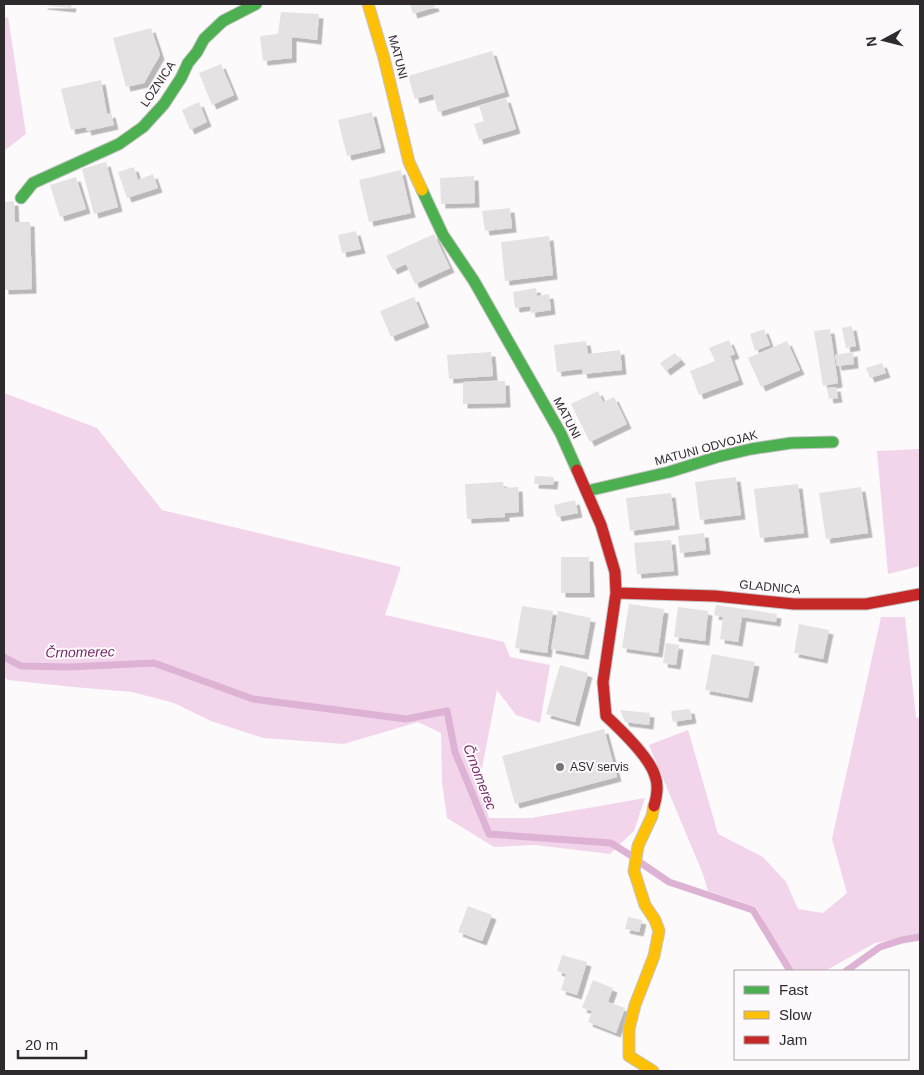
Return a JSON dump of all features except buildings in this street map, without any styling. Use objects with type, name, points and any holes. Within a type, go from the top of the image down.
[{"type":"street","name":"LOZNICA","points":[[21,198],[33,183],[119,144],[143,127],[164,104],[204,39],[223,21],[256,4]]},
{"type":"street","name":"MATUNI","points":[[368,4],[384,58],[409,162],[443,235],[474,281],[561,434],[601,526],[615,572],[616,593],[602,682],[606,716],[621,730],[649,763],[655,774],[657,793],[652,816],[637,851],[634,871],[645,905],[655,920],[659,931],[654,956],[629,1028],[628,1056],[635,1058],[643,1066],[653,1071]]},
{"type":"street","name":"MATUNI ODVOJAK","points":[[587,491],[672,471],[746,450],[800,442],[833,442]]},
{"type":"street","name":"GLADNICA","points":[[616,593],[715,596],[794,604],[866,604],[920,594]]},
{"type":"shaded area","points":[[8,17],[26,134],[4,151],[4,18]]},
{"type":"shaded area","points":[[4,393],[97,428],[162,510],[401,567],[385,615],[504,642],[510,657],[550,665],[540,723],[516,715],[497,690],[479,784],[489,818],[531,818],[645,798],[634,831],[610,854],[535,845],[494,847],[447,818],[442,782],[441,733],[418,722],[344,744],[263,738],[211,721],[174,703],[132,692],[8,680],[4,676]]},
{"type":"shaded area","points":[[920,449],[920,566],[888,574],[877,451]]},
{"type":"shaded area","points":[[881,617],[905,617],[916,718],[920,717],[920,936],[875,943],[827,970],[791,970],[756,907],[708,891],[703,874],[649,745],[688,730],[718,834],[763,857],[786,882],[798,909],[823,913],[847,893],[832,839]]},
{"type":"waterway","name":"Črnomerec","points":[[4,657],[21,666],[69,667],[154,663],[253,699],[406,719],[447,711],[455,752],[489,834],[611,843],[630,855]]},
{"type":"waterway","name":"Črnomerec","points":[[641,863],[669,882],[753,910],[789,970]]},
{"type":"waterway","name":"Črnomerec","points":[[847,970],[880,947],[920,937]]},
{"type":"traffic: fast","points":[[21,198],[33,183],[119,144],[143,127],[164,104],[204,39],[223,21],[256,4]]},
{"type":"traffic: fast","points":[[422,190],[443,235],[474,281],[561,434],[577,470]]},
{"type":"traffic: fast","points":[[587,491],[669,472],[751,449],[791,443],[833,442]]},
{"type":"traffic: slow","points":[[368,4],[384,58],[409,162],[422,190]]},
{"type":"traffic: slow","points":[[653,1071],[629,1056],[629,1029],[635,1005],[654,956],[659,931],[655,920],[645,905],[634,871],[638,846],[652,816],[654,806]]},
{"type":"traffic: jam","points":[[577,470],[601,525],[615,572],[616,593],[603,682],[606,716],[634,744],[652,769],[657,787],[654,806]]},
{"type":"traffic: jam","points":[[616,593],[715,596],[794,604],[866,604],[920,594]]},
{"type":"place","name":"ASV servis","points":[[560,767]]}]
